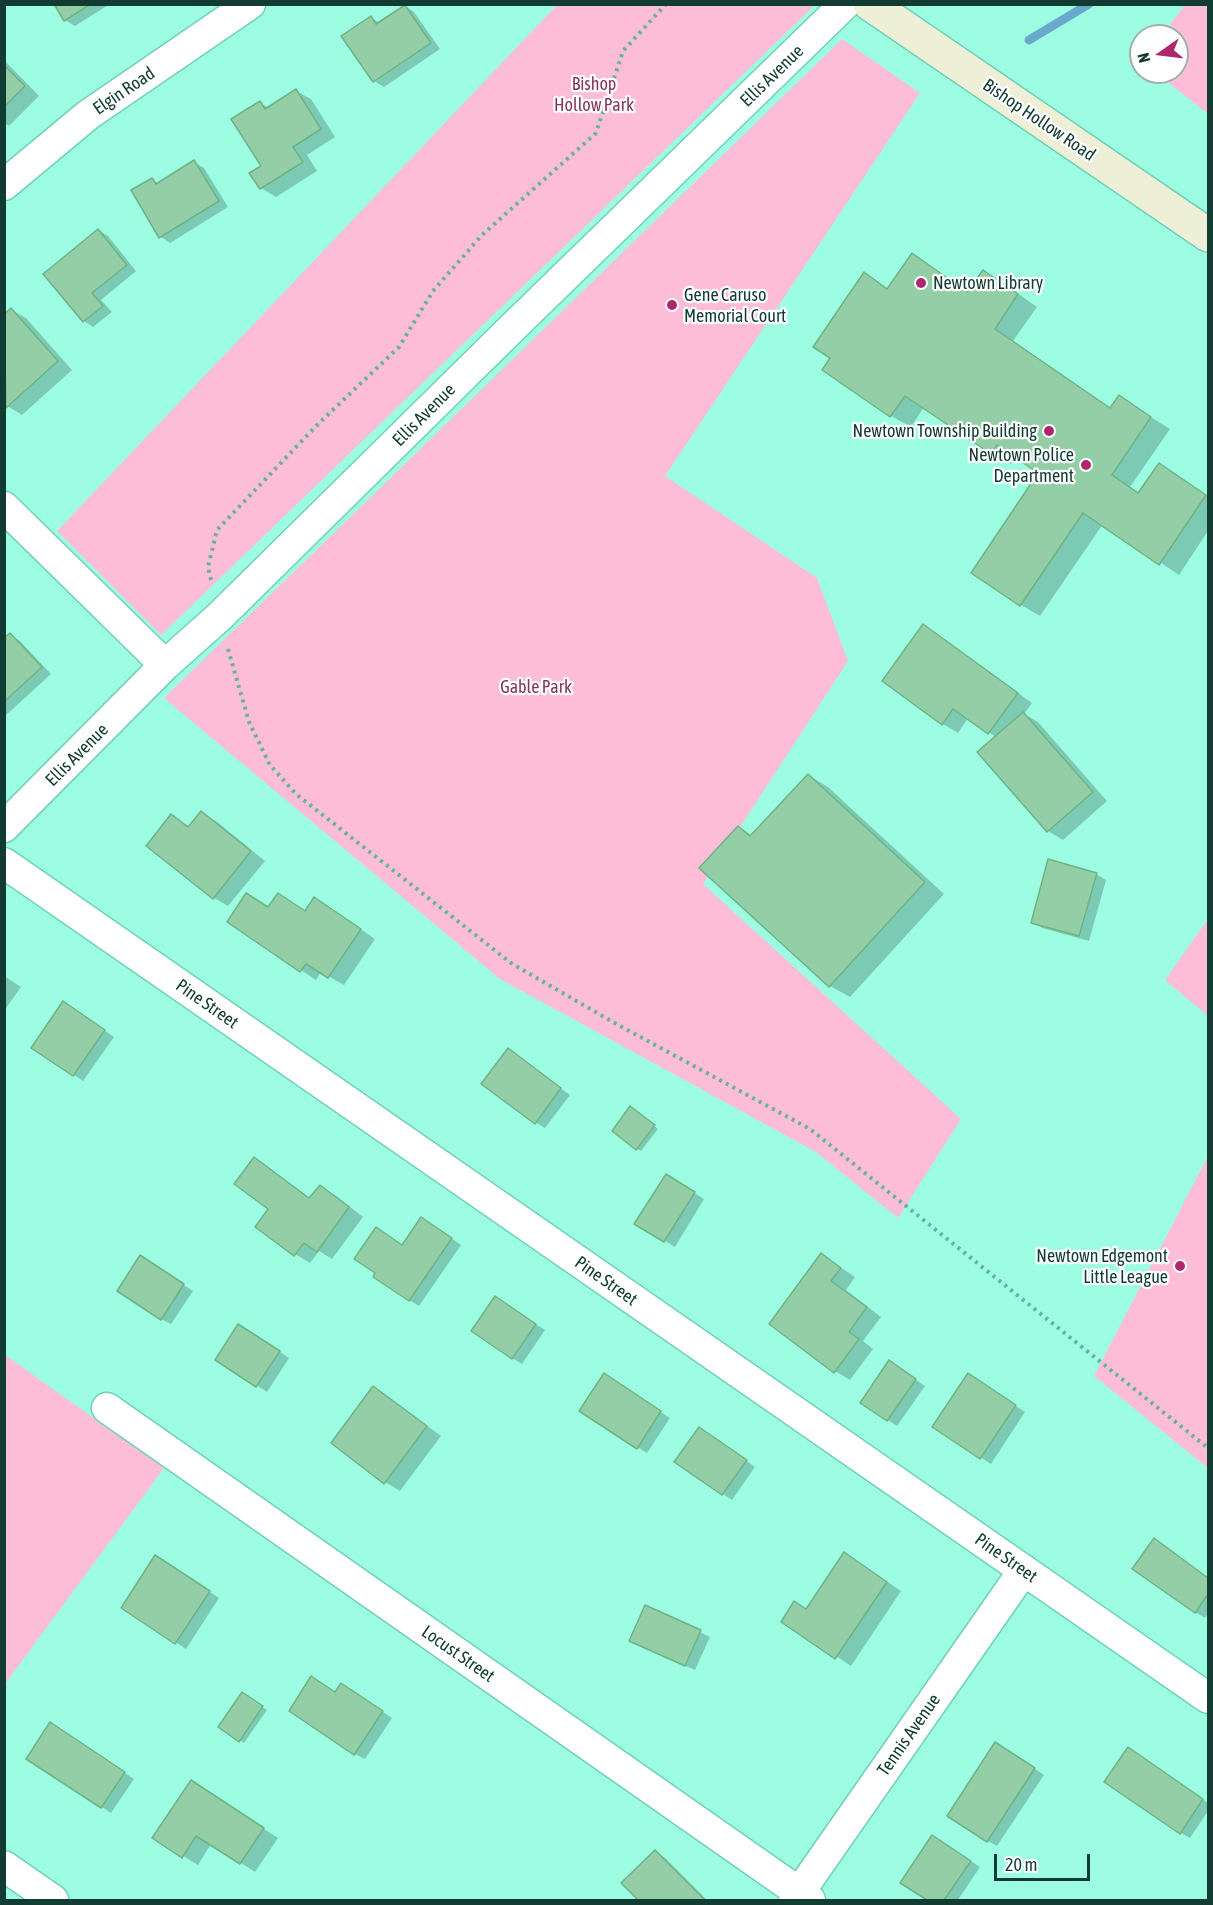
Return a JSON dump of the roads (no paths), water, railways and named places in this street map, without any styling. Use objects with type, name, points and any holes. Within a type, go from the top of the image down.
[{"type":"street","name":"Elgin Road","points":[[4,185],[88,115],[250,4]]},
{"type":"street","name":"Ellis Avenue","points":[[4,827],[165,665],[219,617],[845,4]]},
{"type":"street","name":"Bishop Hollow Road","points":[[870,4],[1209,235]]},
{"type":"street","points":[[4,507],[165,665]]},
{"type":"street","name":"Pine Street","points":[[4,863],[1209,1698]]},
{"type":"street","name":"Locust Street","points":[[107,1408],[801,1898]]},
{"type":"street","name":"Tennis Avenue","points":[[801,1898],[1024,1570]]},
{"type":"street","points":[[4,1866],[53,1900]]},
{"type":"waterway","points":[[1029,40],[1089,4]]},
{"type":"place","name":"Newtown Library","points":[[921,283]]},
{"type":"place","name":"Gene Caruso Memorial Court","points":[[672,305]]},
{"type":"place","name":"Newtown Township Building","points":[[1049,431]]},
{"type":"place","name":"Newtown Police Department","points":[[1086,465]]},
{"type":"place","name":"Newtown Edgemont Little League","points":[[1180,1266]]},
{"type":"park label","name":"Bishop Hollow Park","points":[[594,94]]},
{"type":"park label","name":"Gable Park","points":[[536,687]]}]
